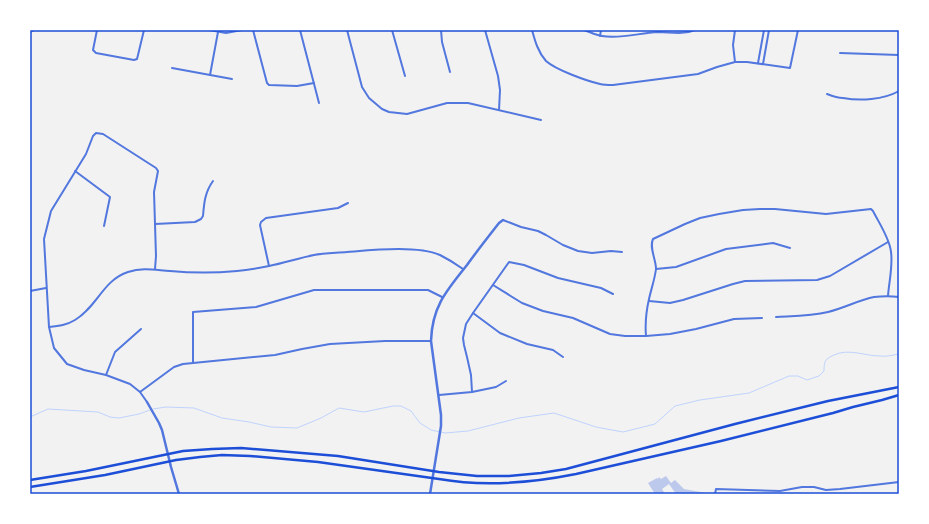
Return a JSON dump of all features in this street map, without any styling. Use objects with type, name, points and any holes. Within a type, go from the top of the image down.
[{"type":"main road","points":[[30,480],[65,475],[183,451],[241,448],[338,456],[433,471],[476,476],[503,476],[541,473],[566,469],[742,422],[828,401],[899,387]]},
{"type":"main road","points":[[30,487],[105,476],[170,462],[214,456],[250,456],[318,462],[455,482],[488,484],[518,483],[560,478],[721,441],[899,395]]},
{"type":"street","points":[[97,30],[93,50],[96,53],[130,60],[137,59],[144,30]]},
{"type":"street","points":[[209,30],[226,33],[242,30]]},
{"type":"street","points":[[254,30],[266,81],[269,85],[297,86],[314,83]]},
{"type":"street","points":[[300,30],[319,103]]},
{"type":"street","points":[[347,30],[362,87],[373,102],[382,109],[389,112],[407,114],[447,104],[468,103],[541,120]]},
{"type":"street","points":[[392,30],[405,76]]},
{"type":"street","points":[[441,30],[442,42],[450,72]]},
{"type":"street","points":[[485,30],[498,76],[500,90],[499,110]]},
{"type":"street","points":[[532,30],[541,55],[547,62],[560,70],[583,79],[601,84],[613,85],[698,74],[735,62],[758,63],[790,68],[798,30]]},
{"type":"street","points":[[584,30],[600,36],[611,37],[657,31],[686,33],[695,30]]},
{"type":"street","points":[[600,36],[601,30]]},
{"type":"street","points":[[735,30],[733,45],[735,62]]},
{"type":"street","points":[[758,63],[764,30]]},
{"type":"street","points":[[763,64],[769,30]]},
{"type":"street","points":[[210,75],[218,32]]},
{"type":"street","points":[[761,47],[766,48]]},
{"type":"street","points":[[840,53],[899,55]]},
{"type":"street","points":[[172,68],[232,79]]},
{"type":"street","points":[[827,94],[842,98],[861,100],[879,98],[899,91]]},
{"type":"street","points":[[155,269],[154,192],[158,171],[156,168],[103,134],[96,134],[93,136],[86,154],[51,211],[44,239],[49,327],[54,348],[66,364],[106,375],[130,384],[140,392],[162,430],[179,494]]},
{"type":"street","points":[[75,171],[110,197],[104,226]]},
{"type":"street","points":[[155,224],[195,222],[200,219],[203,216],[206,194],[213,181]]},
{"type":"street","points":[[269,266],[260,225],[266,218],[338,208],[348,203]]},
{"type":"street","points":[[646,336],[645,319],[656,269],[651,244],[653,239],[700,218],[719,214],[760,208],[826,214],[871,209],[891,251],[888,296]]},
{"type":"street","points":[[430,494],[441,415],[432,356],[431,330],[442,297],[499,223],[503,220],[521,227],[538,231],[562,245],[578,251],[592,253],[611,251],[622,252]]},
{"type":"street","points":[[648,301],[670,303],[676,302],[745,281],[817,280],[830,276],[888,242]]},
{"type":"street","points":[[656,269],[676,267],[726,249],[773,243],[790,248]]},
{"type":"street","points":[[49,327],[67,324],[76,320],[89,308],[112,280],[127,272],[137,269],[147,268],[185,272],[249,270],[313,255],[365,250],[409,249],[424,250],[439,255],[463,269]]},
{"type":"street","points":[[472,392],[463,338],[466,324],[509,262],[524,265],[558,278],[601,288],[613,294]]},
{"type":"street","points":[[493,285],[522,303],[543,311],[573,318],[610,334],[625,336],[646,336],[681,332],[734,319],[762,318]]},
{"type":"street","points":[[30,291],[46,288]]},
{"type":"street","points":[[193,363],[194,312],[256,307],[314,290],[428,290],[442,297]]},
{"type":"street","points":[[776,317],[826,312],[873,298],[899,296]]},
{"type":"street","points":[[473,313],[500,333],[527,344],[553,350],[563,357]]},
{"type":"street","points":[[106,375],[114,352],[141,329]]},
{"type":"street","points":[[140,392],[174,367],[183,364],[275,355],[330,344],[378,341],[431,342]]},
{"type":"street","points":[[439,396],[496,387],[506,381]]},
{"type":"street","points":[[715,494],[716,488],[780,491],[802,486],[826,490],[899,482]]},
{"type":"building","points":[[666,476],[671,483],[675,480],[684,489],[706,494],[676,494],[669,484],[662,489],[665,494],[655,494],[648,483],[657,478],[658,479],[659,477],[661,479]]},
{"type":"waterway","points":[[153,409],[166,407],[194,408],[222,418],[271,427],[297,428],[321,418],[339,408],[364,412],[393,406],[401,406],[411,411],[420,423],[431,430],[445,433],[468,431],[519,418],[554,413],[596,427],[623,432],[655,424],[675,406],[700,400],[749,393],[789,376],[798,376],[807,380],[819,376],[824,371],[827,359],[840,353],[851,352],[874,356],[890,356],[899,354]]},
{"type":"waterway","points":[[30,417],[48,409],[98,412],[110,417],[119,418],[150,410]]}]
